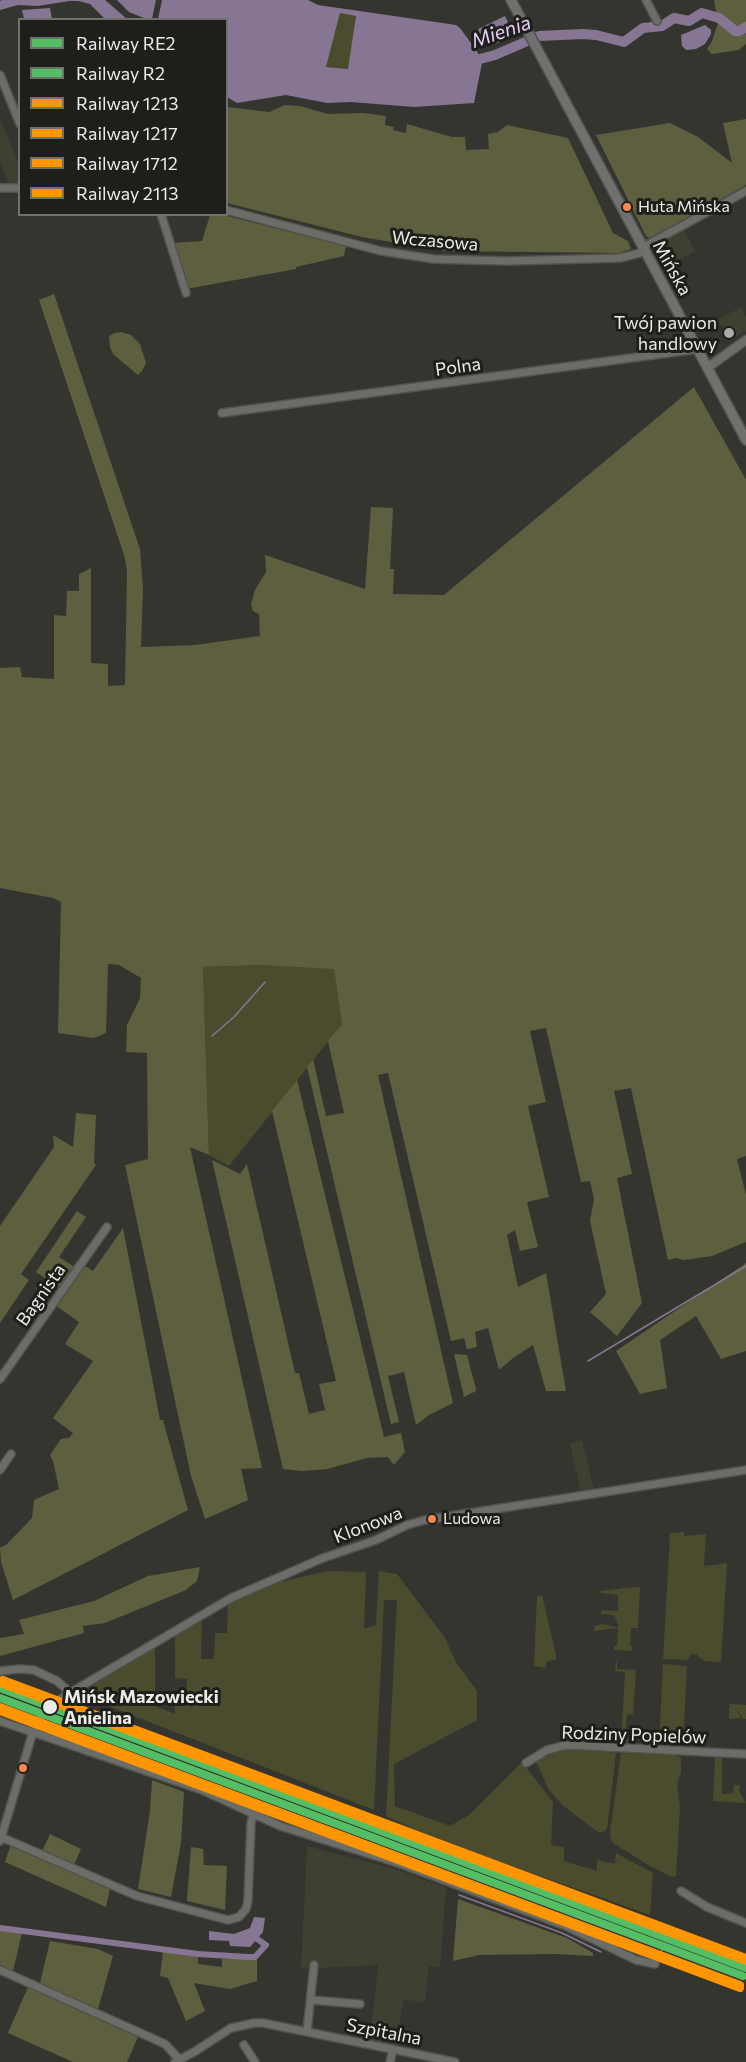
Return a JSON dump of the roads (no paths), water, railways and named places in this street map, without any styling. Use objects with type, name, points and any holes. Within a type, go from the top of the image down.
[{"type":"main road","name":"Mińska","points":[[511,0],[746,440]]},
{"type":"street","points":[[646,0],[657,21]]},
{"type":"street","points":[[0,75],[18,119]]},
{"type":"street","points":[[0,188],[18,188]]},
{"type":"street","name":"Wczasowa","points":[[228,211],[381,251],[434,259],[506,261],[620,258],[635,255],[645,246],[676,228],[746,191]]},
{"type":"street","points":[[162,216],[186,293]]},
{"type":"street","points":[[707,368],[746,340]]},
{"type":"street","name":"Polna","points":[[222,413],[698,349]]},
{"type":"street","name":"Bagnista","points":[[0,1379],[107,1227]]},
{"type":"street","points":[[0,1470],[11,1454]]},
{"type":"street","name":"Klonowa","points":[[1,1839],[33,1732],[39,1719],[48,1708],[231,1598],[323,1558],[376,1540],[407,1525],[438,1518],[746,1470]]},
{"type":"street","points":[[0,1671],[34,1670],[57,1681],[68,1694]]},
{"type":"street","points":[[0,1721],[202,1790],[280,1826],[429,1874],[566,1926],[636,1960],[655,1964]]},
{"type":"street","name":"Rodziny Popielów","points":[[526,1763],[547,1750],[566,1745],[746,1754]]},
{"type":"street","points":[[1,1839],[125,1891],[222,1920],[243,1914],[248,1900],[253,1815]]},
{"type":"street","points":[[681,1891],[707,1907],[746,1923]]},
{"type":"street","points":[[307,2032],[314,1965]]},
{"type":"street","points":[[0,1970],[165,2044],[177,2061]]},
{"type":"street","name":"Szpitalna","points":[[311,2000],[360,2004]]},
{"type":"street","name":"Szpitalna","points":[[177,2061],[231,2028],[263,2023],[454,2062]]},
{"type":"street","points":[[244,2045],[255,2062]]},
{"type":"street","points":[[390,2062],[393,2049]]},
{"type":"water","points":[[105,0],[126,18],[104,18],[90,4],[78,1],[38,6],[18,5],[0,10],[0,1]]},
{"type":"water","points":[[117,0],[156,0],[152,18],[144,18],[129,12]]},
{"type":"water","points":[[162,0],[308,0],[318,5],[456,25],[480,56],[482,63],[474,103],[414,107],[351,102],[327,103],[286,95],[237,103],[228,98],[228,18],[158,18]],"holes":[[[340,13],[356,16],[348,69],[326,67]]]},
{"type":"water","points":[[50,8],[52,18],[24,18],[22,10]]},
{"type":"water","points":[[505,16],[512,31],[511,38],[492,45],[484,44],[478,29]]},
{"type":"water","points":[[705,25],[711,30],[711,34],[705,44],[696,49],[686,50],[682,46],[681,35]]},
{"type":"water","points":[[254,1917],[265,1918],[263,1932],[250,1947],[230,1946],[229,1941],[209,1940],[209,1931],[234,1934],[250,1928]]},
{"type":"waterway","name":"Mienia","points":[[469,62],[495,55],[539,36],[583,34],[624,42],[643,28],[662,26],[674,18],[689,21],[702,13],[719,18],[735,31],[746,27]]},
{"type":"waterway","points":[[212,1036],[234,1017],[265,982]]},
{"type":"waterway","points":[[588,1361],[746,1266]]},
{"type":"waterway","points":[[459,1895],[562,1933],[601,1952]]},
{"type":"waterway","points":[[668,1934],[670,1927]]},
{"type":"waterway","points":[[0,1928],[198,1954],[248,1957],[255,1957],[266,1945],[257,1939]]},
{"type":"waterway","points":[[612,1943],[644,1956],[661,1952],[664,1944]]},
{"type":"rail line","name":"1213","points":[[3,1680],[746,1958]]},
{"type":"rail line","name":"1712","points":[[3,1684],[746,1961]]},
{"type":"rail line","name":"RE2","points":[[0,1688],[746,1968]]},
{"type":"rail line","name":"R2","points":[[0,1698],[743,1976]]},
{"type":"rail line","name":"1217","points":[[0,1707],[740,1985]]},
{"type":"rail line","name":"2113","points":[[0,1711],[740,1988]]},
{"type":"place","name":"Huta Mińska","points":[[627,207]]},
{"type":"place","name":"Twój pawion handlowy","points":[[729,333]]},
{"type":"place","name":"Ludowa","points":[[432,1519]]},
{"type":"place","name":"Mińsk Mazowiecki Anielina","points":[[50,1707]]}]
